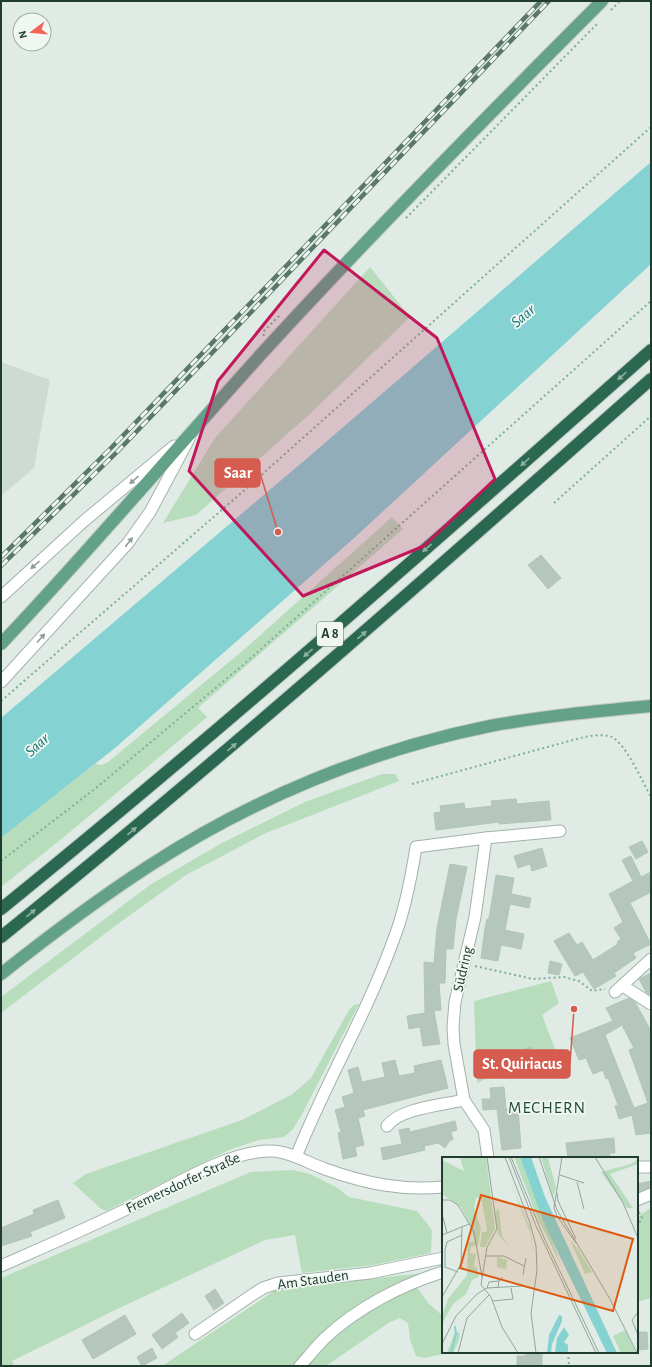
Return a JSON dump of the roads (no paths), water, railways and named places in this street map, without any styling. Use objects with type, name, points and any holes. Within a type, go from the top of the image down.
[{"type":"highway","name":"A 8","points":[[1,909],[228,722],[359,609],[651,350]]},
{"type":"highway","name":"A 8","points":[[1,937],[236,744],[368,630],[651,379]]},
{"type":"main road","points":[[1,644],[80,558],[195,427],[405,202],[602,1]]},
{"type":"main road","points":[[1,974],[65,924],[151,865],[220,824],[293,789],[381,756],[488,727],[529,720],[651,706]]},
{"type":"street","points":[[1,597],[84,521],[120,493],[195,427]]},
{"type":"street","points":[[1,682],[108,565],[140,527],[159,496],[195,427]]},
{"type":"street","points":[[296,1157],[313,1114],[370,996],[393,941],[404,909],[416,847],[486,838],[560,831]]},
{"type":"street","name":"Südring","points":[[486,838],[475,917],[455,1002],[453,1027],[455,1052],[464,1100],[484,1130],[488,1157]]},
{"type":"street","points":[[651,959],[619,989],[651,1004]]},
{"type":"street","points":[[387,1126],[391,1120],[401,1114],[464,1100]]},
{"type":"street","name":"Fremersdorfer Straße","points":[[1,1266],[129,1208],[228,1159],[246,1154],[273,1151],[296,1157],[324,1169],[388,1187],[417,1190],[442,1187]]},
{"type":"street","points":[[638,1167],[651,1167]]},
{"type":"street","points":[[638,1200],[651,1194]]},
{"type":"street","name":"Am Stauden","points":[[195,1334],[252,1295],[264,1288],[278,1283],[370,1273],[442,1258]]},
{"type":"street","points":[[300,1366],[324,1339],[347,1320],[378,1300],[428,1277],[442,1272]]},
{"type":"water","points":[[651,162],[651,264],[353,539],[115,748],[1,838],[1,718],[305,460]]},
{"type":"railway","points":[[1,557],[112,447],[541,1]]},
{"type":"railway","points":[[1,566],[118,451],[549,1]]},
{"type":"place","name":"Saar","points":[[278,532]]},
{"type":"place","name":"St. Quiriacus","points":[[574,1009]]},
{"type":"district","name":"MECHERN","points":[[547,1107]]}]
